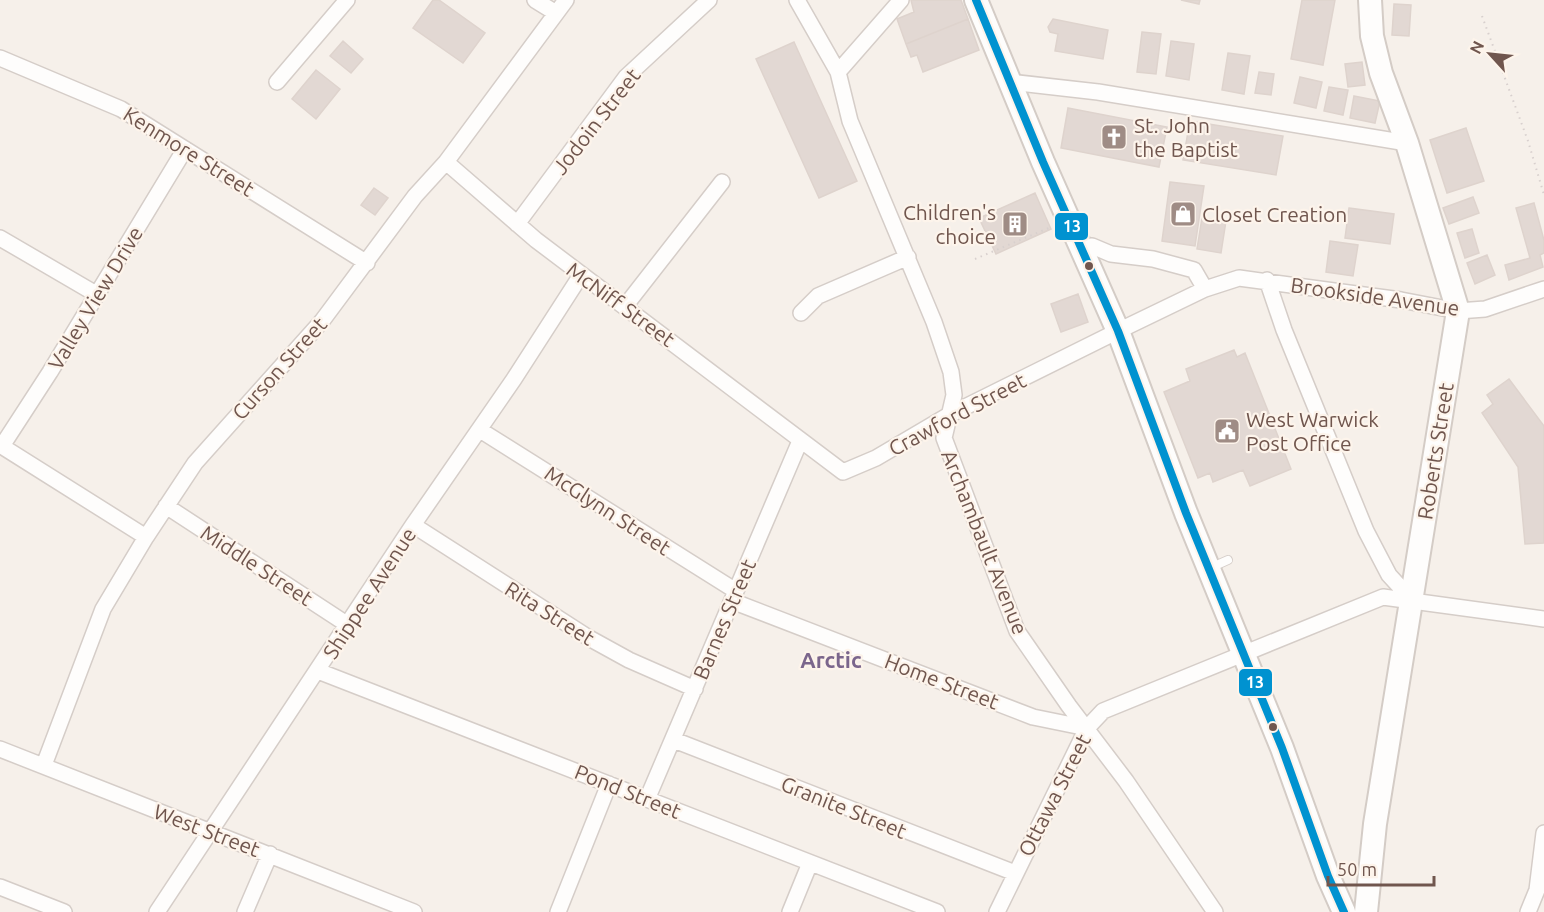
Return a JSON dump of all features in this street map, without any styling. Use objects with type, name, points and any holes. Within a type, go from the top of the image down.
[{"type":"main road","points":[[976,0],[1079,247],[1219,564],[1244,655],[1344,912]]},
{"type":"main road","name":"Roberts Street","points":[[1366,912],[1375,824],[1458,311],[1456,296],[1407,143],[1381,73],[1372,36],[1370,0]]},
{"type":"street","points":[[277,82],[346,0]]},
{"type":"street","points":[[535,0],[556,13]]},
{"type":"street","name":"Curson Street","points":[[44,765],[103,609],[146,537],[195,463],[322,321],[415,196],[446,162],[566,0]]},
{"type":"street","name":"Jodoin Street","points":[[517,224],[626,77],[709,0]]},
{"type":"street","name":"Archambault Avenue","points":[[797,0],[838,72],[850,121],[908,257],[951,372],[954,395],[944,438],[1017,631],[1215,912]]},
{"type":"street","points":[[838,72],[901,0]]},
{"type":"street","name":"Kenmore Street","points":[[0,58],[121,109],[367,263]]},
{"type":"street","points":[[1010,82],[1098,92],[1407,143]]},
{"type":"street","name":"Valley View Drive","points":[[1,445],[185,149]]},
{"type":"street","name":"McNiff Street","points":[[446,162],[517,224],[581,275],[626,305],[800,441]]},
{"type":"street","points":[[626,305],[722,182]]},
{"type":"street","points":[[0,238],[96,294]]},
{"type":"street","points":[[1079,247],[1092,246],[1111,254],[1153,259],[1194,270],[1204,289]]},
{"type":"street","points":[[801,313],[818,297],[908,257]]},
{"type":"street","name":"Shippee Avenue","points":[[157,912],[413,525],[480,430],[581,275]]},
{"type":"street","name":"Brookside Avenue","points":[[1118,331],[1204,289],[1239,278],[1267,280],[1458,311],[1485,309],[1544,289]]},
{"type":"street","points":[[1267,280],[1284,330],[1366,531],[1389,575],[1411,598]]},
{"type":"street","name":"Crawford Street","points":[[800,441],[843,472],[876,458],[949,415],[1118,331]]},
{"type":"street","name":"McGlynn Street","points":[[480,430],[734,596]]},
{"type":"street","name":"Barnes Street","points":[[648,797],[800,441]]},
{"type":"street","points":[[1,445],[146,537]]},
{"type":"street","name":"Middle Street","points":[[166,506],[348,625]]},
{"type":"street","name":"Rita Street","points":[[413,525],[589,638],[629,660],[695,689]]},
{"type":"street","name":"Home Street","points":[[734,596],[1034,717],[1087,728]]},
{"type":"street","name":"Ottawa Street","points":[[997,912],[1087,728],[1103,711],[1383,597],[1411,598],[1544,619]]},
{"type":"street","name":"Pond Street","points":[[318,670],[648,797],[937,912]]},
{"type":"street","name":"Granite Street","points":[[674,740],[1015,873]]},
{"type":"street","name":"West Street","points":[[0,749],[414,912]]},
{"type":"street","points":[[558,912],[609,783]]},
{"type":"street","points":[[1528,912],[1537,890],[1544,833]]},
{"type":"street","points":[[244,912],[270,855]]},
{"type":"street","points":[[790,912],[810,863]]},
{"type":"street","points":[[0,887],[64,912]]},
{"type":"path","points":[[1482,16],[1522,123],[1544,195]]},
{"type":"path","points":[[975,259],[1057,224]]},
{"type":"building","points":[[433,0],[439,0],[485,33],[463,63],[413,28]]},
{"type":"building","points":[[911,0],[961,0],[968,19],[906,44],[897,19],[914,12]]},
{"type":"building","points":[[1181,0],[1200,0],[1199,4]]},
{"type":"building","points":[[1302,0],[1335,0],[1323,65],[1291,59]]},
{"type":"building","points":[[1394,4],[1411,5],[1409,36],[1392,35]]},
{"type":"building","points":[[968,19],[979,50],[923,72],[917,55],[911,57],[906,44]]},
{"type":"building","points":[[1053,19],[1108,30],[1103,59],[1055,51],[1058,34],[1050,32],[1048,27]]},
{"type":"building","points":[[1142,32],[1161,34],[1156,74],[1137,72]]},
{"type":"building","points":[[343,41],[363,59],[351,73],[330,56]]},
{"type":"building","points":[[1171,41],[1194,44],[1189,80],[1166,76]]},
{"type":"building","points":[[794,42],[857,181],[819,198],[756,59]]},
{"type":"building","points":[[1228,53],[1250,56],[1244,94],[1222,90]]},
{"type":"building","points":[[1362,62],[1365,85],[1348,87],[1345,64]]},
{"type":"building","points":[[316,70],[340,89],[316,119],[292,99]]},
{"type":"building","points":[[1259,72],[1274,74],[1271,95],[1255,93]]},
{"type":"building","points":[[1300,77],[1322,82],[1316,108],[1294,103]]},
{"type":"building","points":[[1329,87],[1348,90],[1343,115],[1324,111]]},
{"type":"building","points":[[1354,96],[1380,101],[1375,123],[1350,118]]},
{"type":"building","name":"St. John the Baptist","points":[[1068,108],[1167,127],[1159,167],[1061,148]]},
{"type":"building","points":[[1190,121],[1283,136],[1276,175],[1183,160]]},
{"type":"building","points":[[1466,128],[1484,181],[1447,193],[1430,140]]},
{"type":"building","name":"Closet Creation","points":[[1170,182],[1204,186],[1195,246],[1162,241]]},
{"type":"building","points":[[374,188],[388,198],[375,215],[361,205]]},
{"type":"building","name":"Children's choice","points":[[1035,193],[1051,229],[996,254],[979,218]]},
{"type":"building","points":[[1473,197],[1479,213],[1449,224],[1443,208]]},
{"type":"building","points":[[1534,203],[1544,240],[1544,253],[1540,255],[1543,267],[1509,280],[1505,265],[1530,258],[1516,208]]},
{"type":"building","points":[[1349,208],[1394,214],[1390,244],[1345,238]]},
{"type":"building","points":[[1202,218],[1226,221],[1221,253],[1197,249]]},
{"type":"building","points":[[1472,229],[1479,253],[1465,258],[1457,233]]},
{"type":"building","points":[[1330,241],[1358,245],[1353,276],[1326,272]]},
{"type":"building","points":[[1487,255],[1495,275],[1475,284],[1467,263]]},
{"type":"building","points":[[1078,294],[1088,322],[1061,332],[1051,304]]},
{"type":"building","name":"West Warwick Post Office","points":[[1234,350],[1237,357],[1245,353],[1291,469],[1250,486],[1243,470],[1213,482],[1210,473],[1198,478],[1164,392],[1190,381],[1186,369]]},
{"type":"building","points":[[1509,379],[1544,426],[1544,543],[1525,544],[1518,467],[1482,413],[1493,404],[1487,395]]},
{"type":"transit line","name":"13","points":[[976,0],[1043,162],[1118,331],[1186,513],[1282,748],[1328,876],[1344,912]]},
{"type":"place","name":"St. John the Baptist","points":[[1114,137]]},
{"type":"place","name":"Closet Creation","points":[[1183,214]]},
{"type":"place","name":"Children's choice","points":[[1015,224]]},
{"type":"place","name":"West Warwick Post Office","points":[[1227,431]]},
{"type":"district","name":"Arctic","points":[[831,659]]}]
